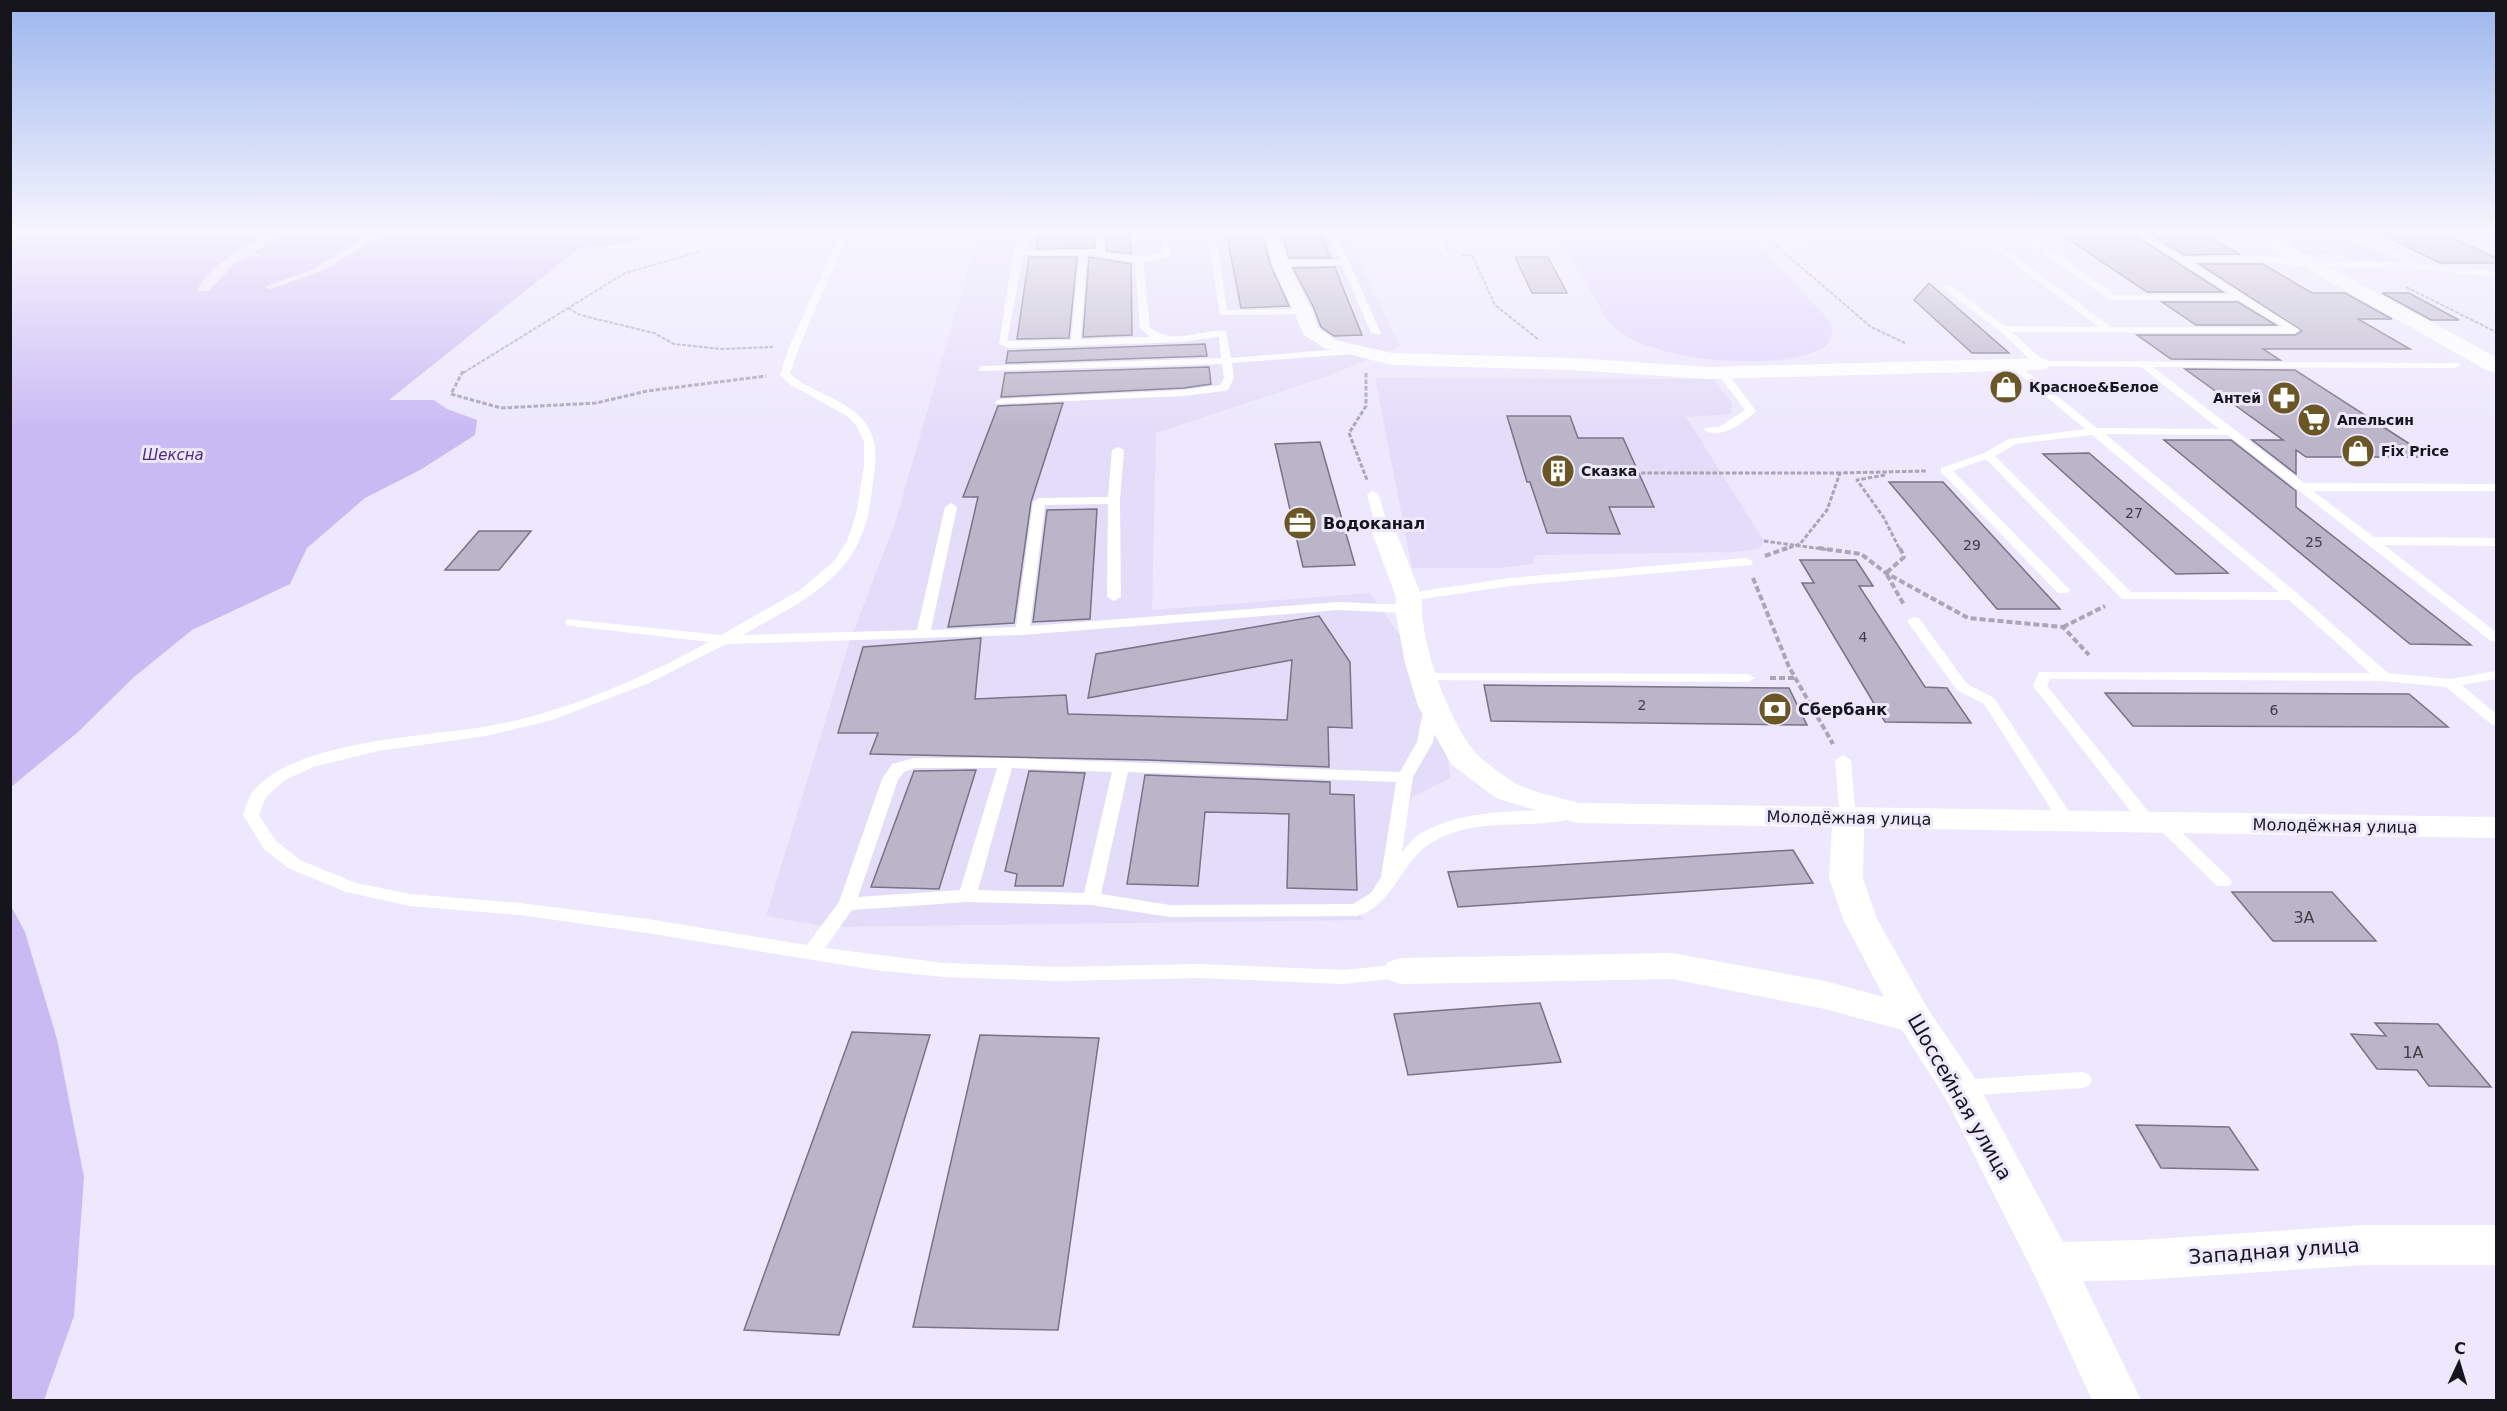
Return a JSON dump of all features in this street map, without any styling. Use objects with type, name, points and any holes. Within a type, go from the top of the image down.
[{"type":"street","points":[[1297,297],[1310,331],[1330,344],[1359,353],[1392,359],[1572,364],[1722,373],[2041,364]]},
{"type":"street","points":[[2371,297],[2496,366]]},
{"type":"street","name":"Молодёжная улица","points":[[1382,527],[1408,603],[1432,706],[1463,758],[1507,791],[1577,813],[2156,824],[2496,827]]},
{"type":"street","name":"Шоссейная улица","points":[[1848,819],[1846,878],[1860,919],[1915,1019],[1960,1088],[2051,1262],[2117,1401]]},
{"type":"street","points":[[1401,971],[1672,966],[1825,995],[1915,1019]]},
{"type":"street","name":"Западная улица","points":[[2051,1262],[2140,1260],[2365,1245],[2496,1245]]},
{"type":"lane","points":[[816,297],[794,347],[785,375],[792,383],[843,407],[858,421],[868,436],[870,457],[862,517],[854,543],[840,563],[824,579],[724,640],[625,687],[570,710],[513,726],[456,737],[365,748],[316,760],[282,777],[259,795],[252,816],[270,845],[294,864],[352,888],[410,900],[520,909],[647,926],[811,953],[944,970],[1058,974],[1200,971],[1344,977],[1401,971]]},
{"type":"lane","points":[[1010,297],[1002,342],[1009,345],[1164,339],[1223,333]]},
{"type":"lane","points":[[1076,342],[1080,297]]},
{"type":"lane","points":[[1142,297],[1144,328],[1150,334],[1164,339]]},
{"type":"lane","points":[[1000,402],[1184,393],[1224,388],[1229,378],[1221,297]]},
{"type":"lane","points":[[1360,297],[1376,333]]},
{"type":"lane","points":[[1960,297],[2003,329],[2041,364],[2455,364]]},
{"type":"lane","points":[[2065,297],[2110,330]]},
{"type":"lane","points":[[2003,329],[2295,330],[2242,297],[2111,297]]},
{"type":"lane","points":[[1223,313],[1304,312]]},
{"type":"lane","points":[[983,369],[1226,361],[1359,353]]},
{"type":"lane","points":[[2144,365],[2496,638]]},
{"type":"lane","points":[[2016,366],[2292,596],[2384,677]]},
{"type":"lane","points":[[1709,430],[1721,430],[1750,411],[1722,373]]},
{"type":"lane","points":[[2063,590],[1946,470],[1988,455],[2013,441],[2094,430],[2230,432]]},
{"type":"lane","points":[[1114,597],[1114,500],[1118,450]]},
{"type":"lane","points":[[1988,455],[2127,596],[2292,596]]},
{"type":"lane","points":[[2302,487],[2496,488]]},
{"type":"lane","points":[[1373,495],[1382,527]]},
{"type":"lane","points":[[1022,631],[1039,502],[1114,500]]},
{"type":"lane","points":[[922,635],[951,507]]},
{"type":"lane","points":[[2372,541],[2496,542]]},
{"type":"lane","points":[[572,622],[724,640],[1022,631],[1338,606],[1408,603],[1510,582],[1747,562]]},
{"type":"lane","points":[[1914,621],[1962,687],[1989,701],[2068,822]]},
{"type":"lane","points":[[2223,882],[2156,824],[2040,686],[2044,675],[2384,677],[2450,683],[2496,675]]},
{"type":"lane","points":[[1424,676],[1748,678]]},
{"type":"lane","points":[[2450,683],[2496,721]]},
{"type":"lane","points":[[1390,877],[1404,777],[1425,742],[1432,706]]},
{"type":"lane","points":[[1843,760],[1848,819]]},
{"type":"lane","points":[[811,953],[848,904],[890,779],[898,768],[914,764],[1006,763],[1404,777]]},
{"type":"lane","points":[[967,896],[1006,763]]},
{"type":"lane","points":[[1090,899],[1121,768]]},
{"type":"lane","points":[[848,904],[967,896],[1090,899],[1170,911],[1357,910],[1377,897],[1390,877],[1423,840],[1450,827],[1482,820],[1577,813]]},
{"type":"lane","points":[[1960,1088],[2082,1080]]},
{"type":"path","points":[[586,297],[464,370],[451,394],[501,408],[596,403],[647,391],[729,379],[785,375]]},
{"type":"path","points":[[1490,297],[1507,317],[1572,364]]},
{"type":"path","points":[[1836,297],[1871,327],[1953,367]]},
{"type":"path","points":[[2426,297],[2496,332]]},
{"type":"path","points":[[568,308],[580,315],[654,333],[674,344],[721,349],[794,347]]},
{"type":"path","points":[[1359,353],[1366,406],[1349,433],[1373,495]]},
{"type":"path","points":[[1628,473],[1840,473],[1946,470]]},
{"type":"path","points":[[1886,573],[1904,557],[1884,518],[1857,480],[1896,472]]},
{"type":"path","points":[[1840,473],[1827,510],[1800,544],[1747,562],[1789,667],[1843,760]]},
{"type":"path","points":[[1764,541],[1861,554],[1886,573],[1968,618],[2063,627],[2127,596]]},
{"type":"path","points":[[1886,573],[1914,621]]},
{"type":"path","points":[[2063,627],[2107,674]]},
{"type":"shaded area","points":[[960,297],[1376,297],[1400,346],[1328,376],[1156,433],[1152,610],[1370,593],[1433,682],[1451,778],[1412,797],[1390,877],[1357,910],[1364,920],[829,927],[766,916],[848,646],[895,523]]},
{"type":"shaded area","points":[[1594,297],[1808,297],[1828,319],[1832,335],[1824,347],[1787,359],[1720,360],[1672,353],[1645,345],[1621,333],[1606,319]]},
{"type":"shaded area","points":[[1375,378],[1713,379],[1732,403],[1731,414],[1686,417],[1764,541],[1759,549],[1734,552],[1536,555],[1532,564],[1499,568],[1412,568]]},
{"type":"water","name":"Шексна","points":[[10,297],[518,297],[389,400],[434,400],[447,409],[477,420],[475,435],[420,470],[365,498],[307,548],[290,584],[192,630],[134,677],[78,732],[11,787]]},
{"type":"water","points":[[10,904],[25,932],[57,1039],[84,1177],[74,1316],[44,1400],[11,1400]]},
{"type":"building","points":[[1023,297],[1073,297],[1069,338],[1017,339]]},
{"type":"building","points":[[1086,297],[1131,297],[1132,335],[1083,337]]},
{"type":"building","points":[[1239,297],[1285,297],[1289,306],[1241,308]]},
{"type":"building","points":[[1308,297],[1347,297],[1362,335],[1334,336],[1321,327]]},
{"type":"building","points":[[1917,297],[1945,297],[2009,353],[1972,353],[1914,300]]},
{"type":"building","points":[[2249,297],[2352,297],[2392,319],[2358,319],[2410,349],[2263,349],[2280,360],[2171,359],[2137,335],[2295,335],[2302,331]]},
{"type":"building","points":[[2389,297],[2416,297],[2459,320],[2431,320]]},
{"type":"building","points":[[2162,302],[2238,302],[2276,325],[2196,325]]},
{"type":"building","points":[[1205,344],[1207,356],[1006,363],[1008,351]]},
{"type":"building","points":[[1209,367],[1211,384],[1184,388],[1001,397],[1005,373]]},
{"type":"building","name":"Апельсин","points":[[2185,369],[2295,370],[2430,457],[2306,457],[2296,450],[2296,474],[2252,440],[2283,440]]},
{"type":"building","points":[[1063,403],[1031,502],[1014,623],[948,627],[978,497],[963,497],[998,406]]},
{"type":"building","name":"Сказка","points":[[1507,416],[1570,416],[1578,438],[1623,438],[1654,507],[1609,507],[1620,534],[1547,533],[1530,482],[1527,482]]},
{"type":"building","points":[[2164,440],[2231,440],[2296,491],[2296,507],[2471,645],[2410,644]]},
{"type":"building","points":[[1320,442],[1355,565],[1303,567],[1275,444]]},
{"type":"building","points":[[2089,453],[2228,573],[2176,574],[2043,454]]},
{"type":"building","points":[[1889,482],[1943,482],[2060,609],[1997,609]]},
{"type":"building","points":[[1097,509],[1090,619],[1033,622],[1047,510]]},
{"type":"building","points":[[479,531],[531,531],[499,570],[445,570]]},
{"type":"building","points":[[1800,560],[1856,560],[1873,586],[1859,586],[1925,687],[1947,688],[1971,723],[1885,722],[1802,583],[1814,583]]},
{"type":"building","points":[[1319,616],[1350,662],[1352,728],[1328,727],[1329,767],[1147,760],[870,754],[878,733],[838,733],[863,647],[981,638],[975,699],[1066,695],[1068,714],[1287,720],[1292,660],[1088,698],[1096,654]]},
{"type":"building","points":[[1484,685],[1789,688],[1807,725],[1491,721]]},
{"type":"building","points":[[2105,693],[2409,694],[2448,727],[2133,726]]},
{"type":"building","points":[[976,770],[939,889],[871,887],[914,771]]},
{"type":"building","points":[[1029,771],[1085,773],[1063,886],[1015,886],[1017,874],[1005,871]]},
{"type":"building","points":[[1145,775],[1330,782],[1330,794],[1354,795],[1357,890],[1287,888],[1289,814],[1205,812],[1198,886],[1127,884]]},
{"type":"building","points":[[1793,850],[1813,883],[1458,907],[1448,872]]},
{"type":"building","points":[[2232,892],[2332,892],[2376,941],[2273,941]]},
{"type":"building","points":[[1540,1003],[1561,1062],[1408,1075],[1394,1014]]},
{"type":"building","points":[[2375,1023],[2438,1024],[2491,1087],[2429,1086],[2417,1070],[2377,1069],[2351,1034],[2386,1036]]},
{"type":"building","points":[[852,1032],[930,1035],[839,1335],[744,1330]]},
{"type":"building","points":[[980,1035],[1099,1038],[1058,1330],[913,1327]]},
{"type":"building","points":[[2136,1125],[2229,1127],[2258,1170],[2161,1168]]},
{"type":"place","name":"Красное&Белое","points":[[2006,387]]},
{"type":"place","name":"Антей","points":[[2284,398]]},
{"type":"place","name":"Апельсин","points":[[2314,420]]},
{"type":"place","name":"Fix Price","points":[[2358,451]]},
{"type":"place","name":"Сказка","points":[[1558,471]]},
{"type":"place","name":"Водоканал","points":[[1300,523]]},
{"type":"place","name":"Сбербанк","points":[[1775,709]]}]
